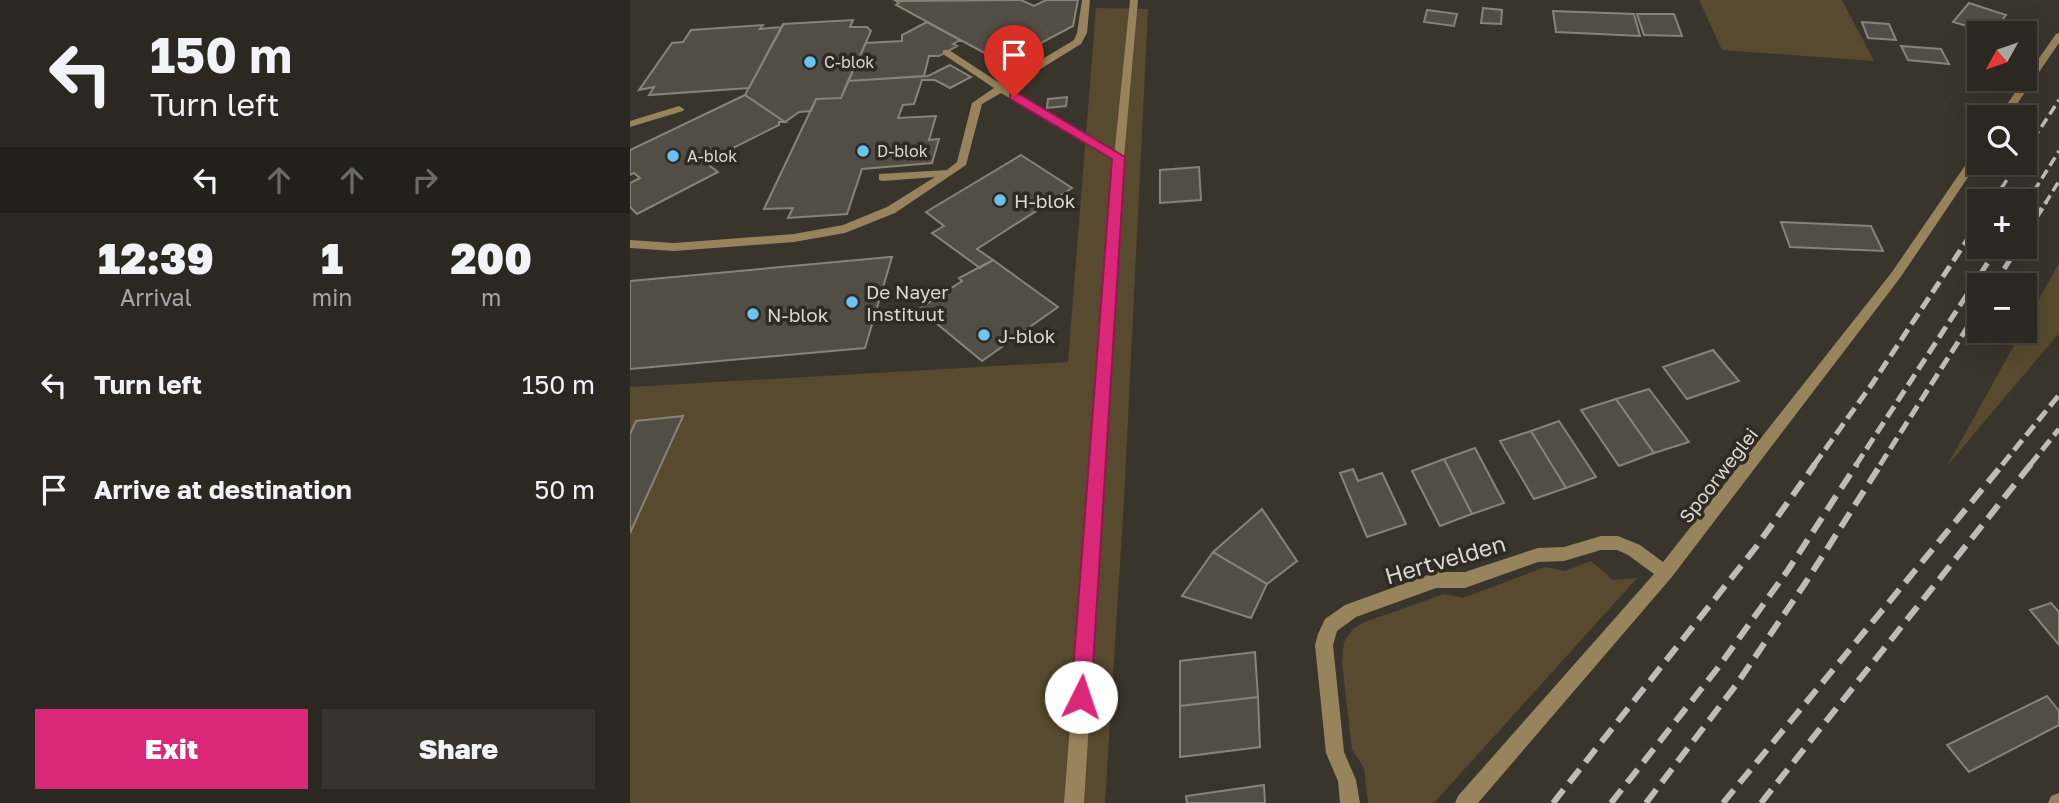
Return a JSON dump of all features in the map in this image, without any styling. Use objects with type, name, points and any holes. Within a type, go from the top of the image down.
[{"type":"street","points":[[630,244],[674,247],[794,238],[845,229],[891,210],[962,163],[977,103],[1078,41],[1082,33],[1086,0]]},
{"type":"street","points":[[1074,803],[1119,157],[1134,0]]},
{"type":"street","points":[[2011,105],[2059,36]]},
{"type":"street","points":[[946,52],[1119,157]]},
{"type":"street","points":[[630,124],[679,109]]},
{"type":"street","name":"Spoorweglei","points":[[1465,803],[1665,573],[1896,275],[1967,171]]},
{"type":"street","points":[[883,177],[950,173]]},
{"type":"street","name":"Hertvelden","points":[[1350,803],[1347,780],[1335,753],[1324,645],[1331,625],[1341,617],[1436,580],[1465,580],[1538,555],[1564,554],[1601,543],[1618,543],[1634,550],[1665,573]]},
{"type":"shaded area","points":[[1699,0],[1842,0],[1874,61],[1722,50]]},
{"type":"shaded area","points":[[1096,8],[1148,9],[1124,500],[1105,803],[630,803],[630,387],[1068,362]]},
{"type":"shaded area","points":[[2059,263],[2059,333],[1947,466],[2015,343],[2037,343],[2037,303]]},
{"type":"shaded area","points":[[1591,561],[1613,580],[1637,578],[1434,803],[1368,803],[1364,768],[1352,749],[1342,662],[1344,642],[1352,630],[1362,623],[1444,594],[1463,598],[1545,567],[1565,571]]},
{"type":"building","points":[[1021,0],[1034,6],[1046,0],[1078,0],[1073,26],[1003,63],[896,5],[899,3],[896,1]]},
{"type":"building","points":[[1969,3],[2006,15],[2001,21],[1967,21],[1967,26],[1953,22]]},
{"type":"building","points":[[1483,8],[1502,10],[1501,24],[1481,23]]},
{"type":"building","points":[[1427,10],[1457,14],[1454,26],[1424,22]]},
{"type":"building","points":[[1553,11],[1634,14],[1640,36],[1556,32]]},
{"type":"building","points":[[1637,14],[1674,14],[1682,36],[1644,35]]},
{"type":"building","name":"C-blok","points":[[853,20],[850,27],[867,27],[871,31],[841,98],[816,99],[811,111],[799,112],[785,122],[745,95],[783,24]]},
{"type":"building","points":[[927,22],[960,40],[953,44],[957,46],[939,56],[929,56],[924,76],[848,81],[866,43],[902,41],[902,35]]},
{"type":"building","points":[[1862,22],[1889,24],[1896,40],[1868,38]]},
{"type":"building","points":[[763,25],[760,29],[782,27],[749,88],[649,95],[654,87],[639,90],[672,43],[683,42],[691,30]]},
{"type":"building","points":[[1901,46],[1941,49],[1949,64],[1908,60]]},
{"type":"building","name":"D-blok","points":[[950,65],[971,77],[950,88],[935,80],[922,80],[914,104],[903,105],[898,118],[936,116],[929,140],[939,139],[932,163],[862,169],[847,214],[788,218],[793,208],[764,209],[816,99],[841,98],[848,81],[928,76]]},
{"type":"building","name":"A-blok","points":[[745,95],[785,122],[779,122],[779,125],[705,162],[718,172],[637,214],[630,207],[630,183],[640,178],[634,173],[630,175],[630,150]]},
{"type":"building","points":[[1067,97],[1066,106],[1047,108],[1048,99]]},
{"type":"building","name":"H-blok","points":[[1021,155],[1072,188],[977,249],[993,260],[980,268],[932,233],[944,226],[926,212]]},
{"type":"building","points":[[1199,167],[1201,200],[1160,203],[1160,170]]},
{"type":"building","points":[[1781,222],[1871,226],[1883,251],[1790,247]]},
{"type":"building","name":"N-blok","points":[[892,257],[865,348],[630,369],[630,281]]},
{"type":"building","name":"J-blok","points":[[993,260],[1058,307],[982,361],[919,309],[962,281],[959,278]]},
{"type":"building","points":[[1713,350],[1739,381],[1687,399],[1663,367]]},
{"type":"building","points":[[1649,389],[1689,442],[1654,453],[1616,399]]},
{"type":"building","points":[[1616,399],[1654,453],[1619,466],[1581,410]]},
{"type":"building","points":[[683,416],[630,533],[630,434],[636,421]]},
{"type":"building","points":[[1559,421],[1596,477],[1566,488],[1531,431]]},
{"type":"building","points":[[1531,431],[1566,488],[1534,499],[1500,441]]},
{"type":"building","points":[[1475,448],[1504,503],[1472,514],[1444,459]]},
{"type":"building","points":[[1444,459],[1472,514],[1440,526],[1412,471]]},
{"type":"building","points":[[1353,469],[1358,481],[1382,473],[1406,524],[1367,537],[1340,473]]},
{"type":"building","points":[[1262,509],[1297,561],[1267,584],[1213,552]]},
{"type":"building","points":[[1213,552],[1267,584],[1251,618],[1182,596]]},
{"type":"building","points":[[2051,603],[2059,612],[2059,645],[2030,610]]},
{"type":"building","points":[[1255,652],[1258,697],[1180,706],[1180,661]]},
{"type":"building","points":[[2047,696],[2059,711],[2059,725],[1969,772],[1947,745]]},
{"type":"building","points":[[1258,697],[1260,747],[1180,757],[1180,706]]},
{"type":"building","points":[[1264,785],[1265,803],[1187,803],[1186,796]]},
{"type":"railway","points":[[2037,134],[2059,100]]},
{"type":"railway","points":[[2035,189],[2059,151]]},
{"type":"railway","points":[[2001,189],[2010,175]]},
{"type":"railway","points":[[2045,204],[2059,181]]},
{"type":"railway","points":[[2037,216],[2046,202]]},
{"type":"railway","points":[[1814,465],[1872,384],[1967,240]]},
{"type":"railway","points":[[1856,465],[1990,259]]},
{"type":"railway","points":[[2002,273],[2010,259]]},
{"type":"railway","points":[[1880,465],[1967,328]]},
{"type":"railway","points":[[2002,465],[2059,395]]},
{"type":"railway","points":[[2030,465],[2059,429]]},
{"type":"railway","points":[[1553,803],[1756,547],[1815,464]]},
{"type":"railway","points":[[1611,803],[1717,669],[1788,570],[1857,464]]},
{"type":"railway","points":[[1646,803],[1736,685],[1881,464]]},
{"type":"railway","points":[[1723,803],[2003,464]]},
{"type":"railway","points":[[1761,803],[2031,464]]},
{"type":"place","name":"C-blok","points":[[810,62]]},
{"type":"place","name":"D-blok","points":[[863,151]]},
{"type":"place","name":"A-blok","points":[[673,156]]},
{"type":"place","name":"H-blok","points":[[1000,200]]},
{"type":"place","name":"De Nayer Instituut","points":[[852,302]]},
{"type":"place","name":"N-blok","points":[[753,314]]},
{"type":"place","name":"J-blok","points":[[984,335]]},
{"type":"route","points":[[1014,97],[1119,157],[1081,697]]}]
